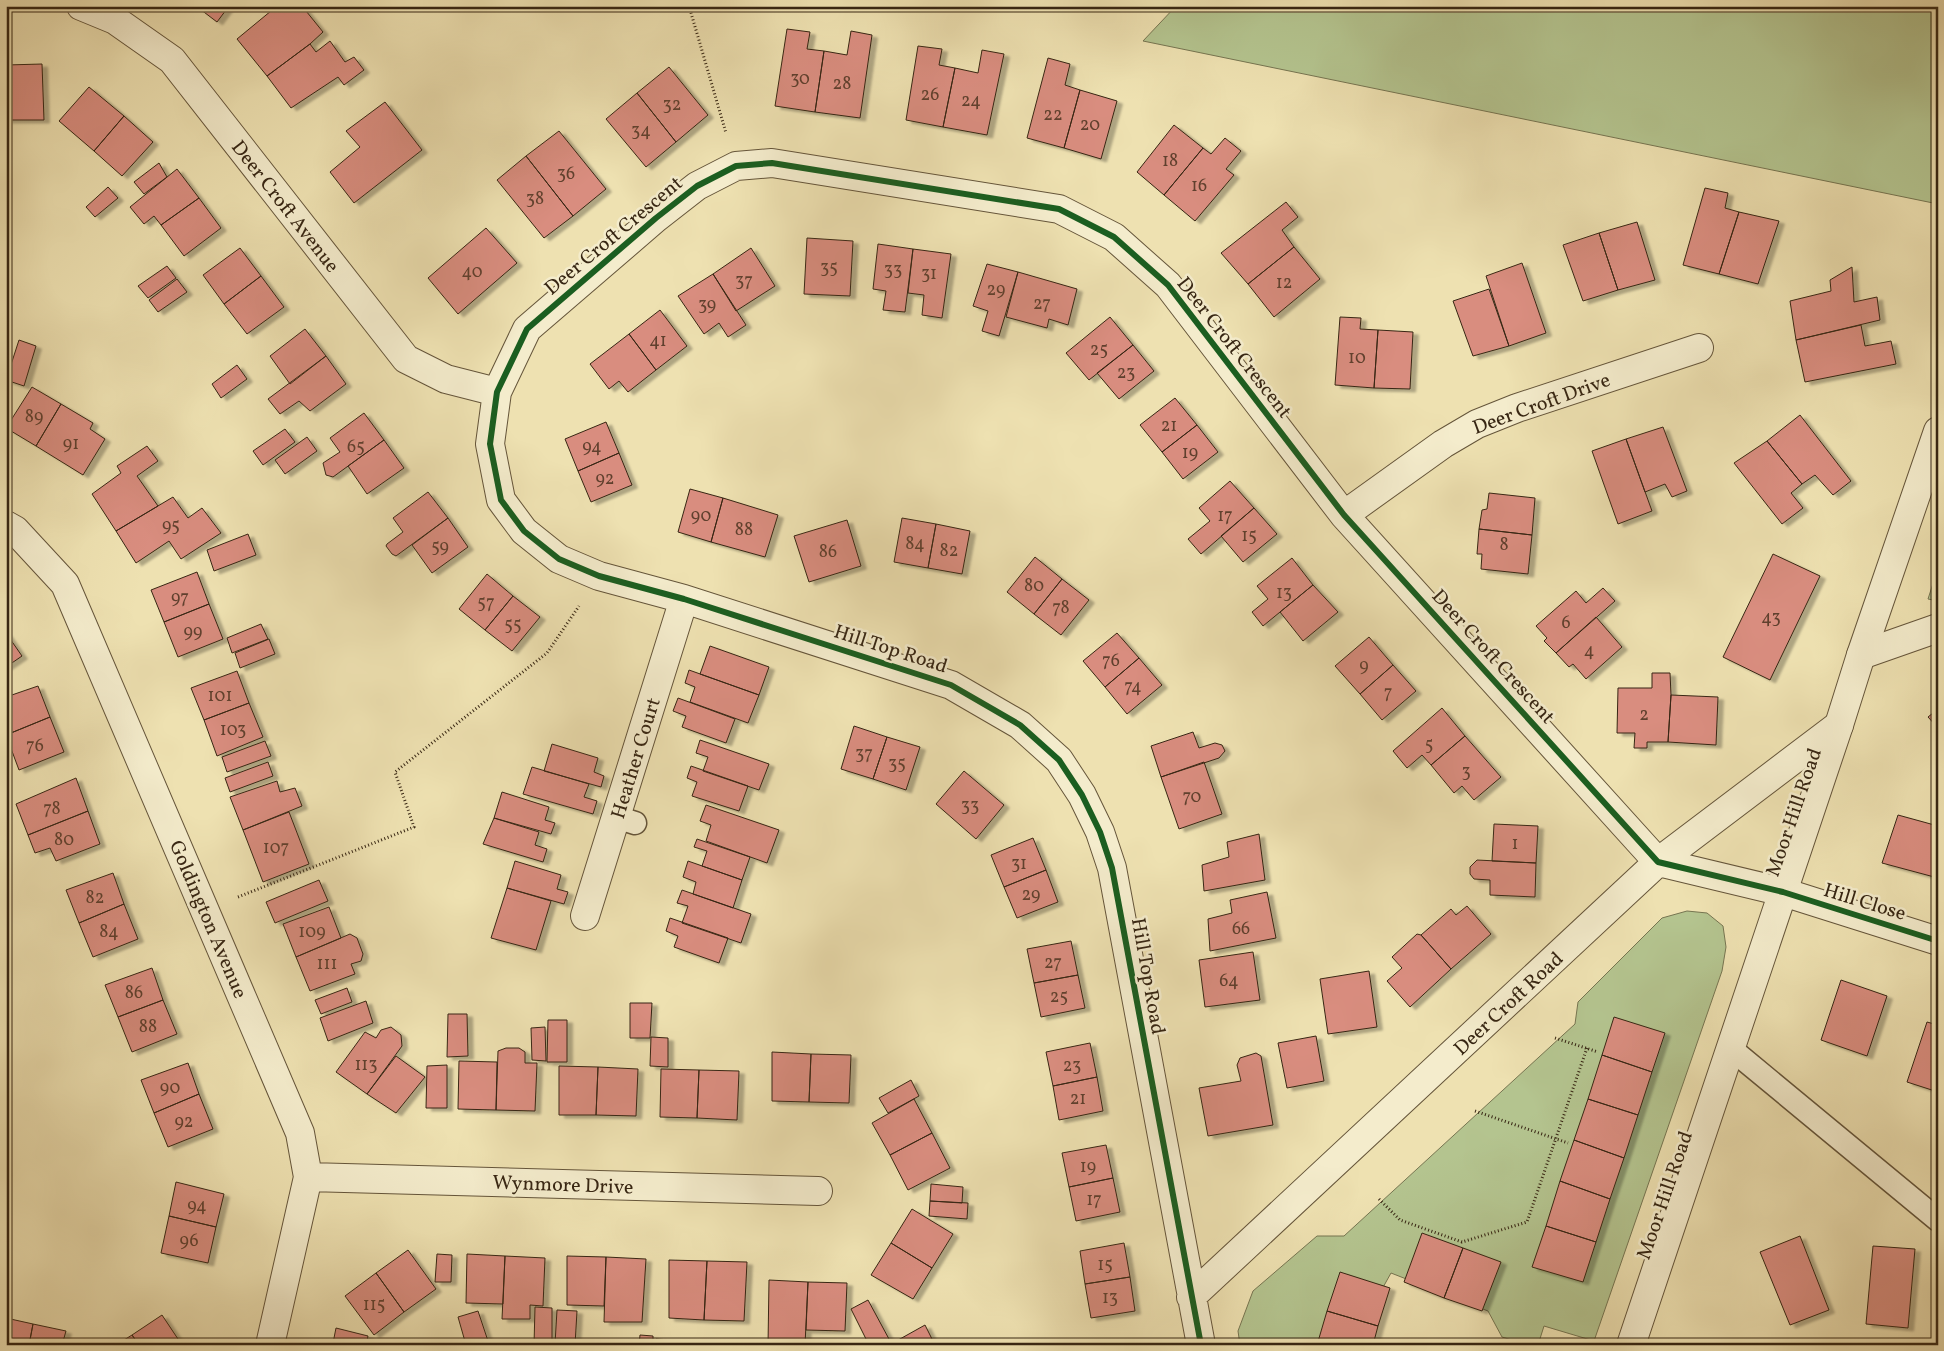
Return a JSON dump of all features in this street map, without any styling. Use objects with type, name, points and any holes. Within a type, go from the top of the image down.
[{"type":"street","name":"Deer Croft Avenue","points":[[81,6],[115,20],[172,60],[406,359],[446,379],[497,392]]},
{"type":"street","name":"Deer Croft Crescent","points":[[497,392],[527,329],[656,218],[698,186],[736,166],[772,163],[1059,209],[1114,237],[1168,284],[1344,515],[1658,862]]},
{"type":"street","name":"Deer Croft Drive","points":[[1344,515],[1443,444],[1477,424],[1517,408],[1699,348]]},
{"type":"street","name":"Hill Top Road","points":[[497,392],[490,444],[501,500],[524,531],[559,559],[599,576],[684,599],[951,685],[1020,725],[1059,760],[1082,795],[1100,832],[1112,868],[1201,1345]]},
{"type":"street","name":"Moor Hill Road","points":[[1631,1345],[1839,725],[1860,655],[1938,431]]},
{"type":"street","name":"Goldington Avenue","points":[[6,524],[15,530],[65,584],[300,1133],[308,1177],[270,1345]]},
{"type":"street","name":"Heather Court","points":[[585,916],[625,820],[640,711],[684,599]]},
{"type":"street","points":[[1860,655],[1938,628]]},
{"type":"street","name":"Deer Croft Road","points":[[1191,1298],[1658,862],[1839,725]]},
{"type":"street","points":[[1658,862],[1783,892]]},
{"type":"street","name":"Hill Close","points":[[1783,892],[1938,941]]},
{"type":"street","name":"Wynmore Drive","points":[[308,1177],[818,1191]]},
{"type":"lane","points":[[1730,1048],[1938,1220]]},
{"type":"path","points":[[689,6],[736,166]]},
{"type":"path","points":[[205,910],[414,827],[394,772],[547,653],[599,576]]},
{"type":"path","points":[[1555,1038],[1598,1052]]},
{"type":"path","points":[[1379,1199],[1400,1220],[1462,1242],[1527,1222],[1587,1048]]},
{"type":"path","points":[[1475,1111],[1568,1143]]},
{"type":"green space","points":[[1176,6],[1938,6],[1938,204],[1143,41]]},
{"type":"green space","points":[[1938,568],[1938,601],[1928,599]]},
{"type":"green space","points":[[1687,911],[1707,913],[1723,926],[1726,947],[1722,971],[1594,1341],[1544,1326],[1538,1345],[1529,1345],[1502,1337],[1488,1311],[1391,1273],[1351,1345],[1240,1345],[1238,1331],[1253,1291],[1317,1236],[1344,1236],[1575,1024],[1578,1002],[1662,918]]},
{"type":"building","points":[[196,6],[229,6],[217,22]]},
{"type":"building","points":[[277,6],[302,6],[323,32],[267,76],[237,39]]},
{"type":"building","points":[[787,29],[810,32],[807,49],[824,51],[815,112],[775,106]]},
{"type":"building","points":[[851,31],[872,35],[860,118],[815,112],[824,51],[847,55]]},
{"type":"building","points":[[330,41],[345,62],[354,57],[364,70],[344,85],[338,77],[291,108],[267,76],[310,44],[316,52]]},
{"type":"building","points":[[918,46],[942,49],[939,65],[955,68],[943,127],[906,120]]},
{"type":"building","points":[[982,50],[1004,54],[987,135],[943,127],[955,68],[978,73]]},
{"type":"building","points":[[1048,58],[1070,64],[1065,85],[1080,90],[1064,148],[1027,138]]},
{"type":"building","points":[[42,64],[44,120],[6,120],[6,65]]},
{"type":"building","points":[[669,67],[708,115],[676,142],[637,93]]},
{"type":"building","points":[[89,87],[124,116],[94,151],[59,121]]},
{"type":"building","points":[[1080,90],[1117,101],[1101,159],[1064,148]]},
{"type":"building","points":[[637,93],[676,142],[646,167],[606,119]]},
{"type":"building","points":[[385,102],[422,150],[354,203],[330,172],[360,147],[346,131]]},
{"type":"building","points":[[124,116],[153,142],[122,176],[94,151]]},
{"type":"building","points":[[1174,125],[1203,148],[1164,195],[1137,172]]},
{"type":"building","points":[[559,131],[606,189],[573,216],[526,156]]},
{"type":"building","points":[[1225,138],[1241,151],[1226,169],[1234,175],[1195,221],[1164,195],[1203,148],[1211,154]]},
{"type":"building","points":[[526,156],[573,216],[544,238],[497,180]]},
{"type":"building","points":[[159,163],[167,177],[144,194],[134,182]]},
{"type":"building","points":[[177,169],[199,198],[161,225],[154,216],[144,224],[130,207]]},
{"type":"building","points":[[108,187],[118,198],[95,217],[86,207]]},
{"type":"building","points":[[1705,188],[1728,193],[1725,208],[1739,212],[1719,274],[1683,265]]},
{"type":"building","points":[[199,198],[221,228],[184,256],[161,225]]},
{"type":"building","points":[[1286,202],[1298,217],[1282,230],[1294,247],[1248,284],[1221,253]]},
{"type":"building","points":[[1739,212],[1779,221],[1758,284],[1719,274]]},
{"type":"building","points":[[1637,222],[1655,280],[1618,290],[1599,233]]},
{"type":"building","points":[[486,228],[517,263],[458,314],[428,278]]},
{"type":"building","points":[[1599,233],[1618,290],[1583,301],[1563,245]]},
{"type":"building","points":[[807,238],[853,241],[850,296],[804,294]]},
{"type":"building","points":[[878,244],[913,249],[905,312],[883,310],[886,291],[873,289]]},
{"type":"building","points":[[1294,247],[1320,279],[1274,317],[1248,284]]},
{"type":"building","points":[[240,248],[261,276],[224,304],[203,275]]},
{"type":"building","points":[[751,248],[775,286],[736,311],[713,274]]},
{"type":"building","points":[[913,249],[951,254],[942,318],[922,315],[924,295],[908,293]]},
{"type":"building","points":[[1522,263],[1546,333],[1509,346],[1486,276]]},
{"type":"building","points":[[987,264],[1018,272],[999,336],[982,331],[988,311],[973,306]]},
{"type":"building","points":[[167,266],[176,278],[148,298],[138,286]]},
{"type":"building","points":[[1852,267],[1854,302],[1877,297],[1880,320],[1796,340],[1790,301],[1831,291],[1830,280]]},
{"type":"building","points":[[1018,272],[1077,289],[1068,325],[1049,319],[1047,328],[1006,317]]},
{"type":"building","points":[[713,274],[746,325],[728,337],[719,323],[704,334],[678,296]]},
{"type":"building","points":[[261,276],[284,307],[247,334],[224,304]]},
{"type":"building","points":[[177,279],[187,292],[158,312],[149,300]]},
{"type":"building","points":[[1489,289],[1509,346],[1473,356],[1453,301]]},
{"type":"building","points":[[660,310],[687,346],[656,370],[629,334]]},
{"type":"building","points":[[1110,317],[1133,345],[1089,380],[1066,353]]},
{"type":"building","points":[[1340,317],[1361,318],[1360,329],[1378,330],[1374,388],[1335,385]]},
{"type":"building","points":[[1861,325],[1865,346],[1891,341],[1896,364],[1805,382],[1796,340]]},
{"type":"building","points":[[305,329],[326,356],[290,384],[270,356]]},
{"type":"building","points":[[1378,330],[1413,332],[1410,389],[1374,388]]},
{"type":"building","points":[[629,334],[656,370],[628,392],[619,381],[609,389],[590,364]]},
{"type":"building","points":[[19,340],[36,346],[24,386],[6,380]]},
{"type":"building","points":[[1133,345],[1154,371],[1119,399],[1097,373]]},
{"type":"building","points":[[326,356],[346,384],[310,411],[299,401],[280,414],[268,399]]},
{"type":"building","points":[[237,365],[247,379],[221,398],[212,384]]},
{"type":"building","points":[[32,387],[61,404],[36,446],[6,428]]},
{"type":"building","points":[[1175,398],[1197,425],[1162,452],[1140,425]]},
{"type":"building","points":[[61,404],[93,423],[90,429],[105,439],[83,475],[36,446]]},
{"type":"building","points":[[364,413],[384,440],[333,477],[326,475],[323,463],[340,452],[330,438]]},
{"type":"building","points":[[1800,415],[1851,481],[1833,495],[1815,475],[1802,484],[1767,441]]},
{"type":"building","points":[[606,422],[619,453],[578,471],[565,439]]},
{"type":"building","points":[[1197,425],[1218,452],[1183,479],[1162,452]]},
{"type":"building","points":[[1663,427],[1687,491],[1672,497],[1665,484],[1645,492],[1626,439]]},
{"type":"building","points":[[285,429],[295,442],[263,465],[253,451]]},
{"type":"building","points":[[307,437],[317,451],[285,474],[275,460]]},
{"type":"building","points":[[1626,439],[1652,511],[1618,524],[1592,451]]},
{"type":"building","points":[[384,440],[404,468],[367,494],[348,466]]},
{"type":"building","points":[[1767,441],[1802,484],[1791,493],[1803,508],[1782,524],[1734,463]]},
{"type":"building","points":[[147,446],[158,461],[137,476],[158,506],[116,531],[92,494],[121,473],[117,466]]},
{"type":"building","points":[[619,453],[632,485],[591,502],[578,471]]},
{"type":"building","points":[[1230,481],[1254,508],[1201,554],[1188,539],[1210,521],[1199,508]]},
{"type":"building","points":[[690,489],[723,498],[711,542],[678,532]]},
{"type":"building","points":[[428,492],[448,518],[396,556],[392,554],[386,546],[387,544],[403,532],[393,518]]},
{"type":"building","points":[[1489,493],[1535,498],[1532,535],[1479,529],[1482,510],[1487,509]]},
{"type":"building","points":[[173,497],[188,518],[202,508],[221,533],[181,559],[169,541],[136,563],[116,531]]},
{"type":"building","points":[[723,498],[778,515],[765,557],[711,542]]},
{"type":"building","points":[[1254,508],[1277,534],[1243,562],[1221,536]]},
{"type":"building","points":[[448,518],[468,547],[432,573],[412,545]]},
{"type":"building","points":[[902,518],[936,524],[928,568],[894,562]]},
{"type":"building","points":[[847,520],[861,566],[809,582],[794,536]]},
{"type":"building","points":[[936,524],[970,531],[962,574],[928,568]]},
{"type":"building","points":[[1479,529],[1532,535],[1528,574],[1481,569],[1482,554],[1477,554]]},
{"type":"building","points":[[248,534],[256,555],[214,571],[207,550]]},
{"type":"building","points":[[1773,554],[1820,576],[1770,680],[1723,657]]},
{"type":"building","points":[[1035,557],[1062,579],[1034,614],[1007,592]]},
{"type":"building","points":[[1292,558],[1313,585],[1263,626],[1252,612],[1268,599],[1257,586]]},
{"type":"building","points":[[197,572],[209,604],[164,622],[151,590]]},
{"type":"building","points":[[487,574],[513,596],[485,630],[459,609]]},
{"type":"building","points":[[1062,579],[1089,600],[1061,635],[1034,614]]},
{"type":"building","points":[[1313,585],[1338,612],[1303,641],[1280,612]]},
{"type":"building","points":[[1603,588],[1615,601],[1556,653],[1544,641],[1547,638],[1536,626],[1576,591],[1586,603]]},
{"type":"building","points":[[513,596],[540,617],[512,651],[485,630]]},
{"type":"building","points":[[209,604],[223,639],[178,657],[164,622]]},
{"type":"building","points":[[1596,617],[1622,647],[1586,679],[1573,664],[1569,667],[1556,653]]},
{"type":"building","points":[[261,624],[268,639],[232,653],[227,638]]},
{"type":"building","points":[[6,633],[22,656],[6,667]]},
{"type":"building","points":[[1117,633],[1139,658],[1105,687],[1083,661]]},
{"type":"building","points":[[1369,637],[1393,665],[1360,694],[1335,666]]},
{"type":"building","points":[[269,639],[275,654],[240,668],[235,653]]},
{"type":"building","points":[[710,646],[769,667],[759,695],[700,674]]},
{"type":"building","points":[[1139,658],[1162,685],[1127,714],[1105,687]]},
{"type":"building","points":[[1393,665],[1416,691],[1382,720],[1360,694]]},
{"type":"building","points":[[689,670],[759,695],[748,723],[690,702],[695,687],[685,683]]},
{"type":"building","points":[[237,671],[249,703],[204,720],[191,688]]},
{"type":"building","points":[[1652,673],[1670,673],[1671,695],[1668,742],[1647,742],[1647,748],[1634,748],[1635,733],[1617,733],[1618,688],[1652,688]]},
{"type":"building","points":[[38,686],[50,717],[6,735],[6,697]]},
{"type":"building","points":[[1671,695],[1718,697],[1716,745],[1668,742]]},
{"type":"building","points":[[678,698],[735,719],[726,743],[682,727],[686,716],[673,711]]},
{"type":"building","points":[[249,703],[263,737],[217,756],[204,720]]},
{"type":"building","points":[[1442,708],[1465,736],[1431,765],[1422,755],[1407,768],[1393,751]]},
{"type":"building","points":[[1938,709],[1938,728],[1928,717]]},
{"type":"building","points":[[50,717],[64,752],[19,770],[6,735]]},
{"type":"building","points":[[854,726],[887,737],[873,779],[841,769]]},
{"type":"building","points":[[1193,732],[1199,748],[1215,743],[1222,745],[1225,751],[1219,758],[1161,777],[1151,746]]},
{"type":"building","points":[[1465,736],[1501,777],[1474,800],[1462,786],[1454,793],[1431,765]]},
{"type":"building","points":[[887,737],[920,747],[906,790],[873,779]]},
{"type":"building","points":[[700,740],[769,764],[759,790],[703,771],[708,757],[696,753]]},
{"type":"building","points":[[265,741],[271,756],[227,772],[222,757]]},
{"type":"building","points":[[552,744],[598,758],[594,772],[604,776],[601,787],[544,771]]},
{"type":"building","points":[[268,762],[273,776],[230,792],[225,778]]},
{"type":"building","points":[[1204,762],[1222,814],[1179,829],[1161,777]]},
{"type":"building","points":[[691,766],[748,786],[739,811],[692,796],[697,782],[687,778]]},
{"type":"building","points":[[532,767],[589,784],[584,797],[597,801],[593,814],[523,794]]},
{"type":"building","points":[[964,771],[1004,805],[976,839],[936,804]]},
{"type":"building","points":[[76,778],[88,811],[28,835],[16,804]]},
{"type":"building","points":[[277,781],[280,792],[295,788],[302,806],[243,830],[230,797]]},
{"type":"building","points":[[502,792],[549,807],[545,820],[555,823],[551,834],[494,818]]},
{"type":"building","points":[[706,805],[779,830],[767,863],[706,841],[711,825],[700,821]]},
{"type":"building","points":[[88,811],[100,844],[56,861],[50,848],[35,853],[28,835]]},
{"type":"building","points":[[289,812],[309,864],[263,882],[243,830]]},
{"type":"building","points":[[1898,815],[1938,826],[1938,878],[1882,863]]},
{"type":"building","points":[[494,818],[539,832],[535,845],[547,849],[543,862],[483,844]]},
{"type":"building","points":[[1494,824],[1538,826],[1536,863],[1492,861]]},
{"type":"building","points":[[1259,834],[1265,880],[1204,891],[1202,865],[1229,857],[1227,842]]},
{"type":"building","points":[[1033,838],[1046,870],[1004,887],[991,855]]},
{"type":"building","points":[[697,839],[750,857],[742,880],[702,866],[707,851],[694,847]]},
{"type":"building","points":[[1477,860],[1536,863],[1535,897],[1490,895],[1490,880],[1474,879],[1470,874],[1470,867]]},
{"type":"building","points":[[515,861],[561,875],[557,889],[568,892],[564,904],[507,888]]},
{"type":"building","points":[[688,861],[742,880],[733,908],[693,894],[696,882],[683,877]]},
{"type":"building","points":[[1046,870],[1058,902],[1017,918],[1004,887]]},
{"type":"building","points":[[113,873],[124,904],[79,923],[66,890]]},
{"type":"building","points":[[319,880],[328,901],[275,923],[266,902]]},
{"type":"building","points":[[507,888],[551,901],[536,950],[491,938]]},
{"type":"building","points":[[682,890],[751,914],[741,943],[682,923],[688,906],[677,903]]},
{"type":"building","points":[[1267,892],[1276,938],[1210,951],[1208,919],[1232,913],[1230,900]]},
{"type":"building","points":[[124,904],[138,939],[93,957],[79,923]]},
{"type":"building","points":[[1467,906],[1491,934],[1451,969],[1421,935],[1451,909],[1456,915]]},
{"type":"building","points":[[329,907],[341,938],[296,957],[283,924]]},
{"type":"building","points":[[670,918],[728,938],[719,963],[674,947],[678,936],[666,931]]},
{"type":"building","points":[[350,934],[357,938],[363,954],[361,961],[351,964],[355,974],[310,991],[296,957]]},
{"type":"building","points":[[1417,934],[1421,935],[1451,969],[1410,1007],[1387,981],[1402,968],[1392,957]]},
{"type":"building","points":[[1071,941],[1078,975],[1034,983],[1027,949]]},
{"type":"building","points":[[1253,952],[1260,1000],[1205,1007],[1199,960]]},
{"type":"building","points":[[152,968],[163,1000],[118,1017],[105,985]]},
{"type":"building","points":[[1369,971],[1377,1027],[1328,1034],[1320,979]]},
{"type":"building","points":[[1078,975],[1085,1008],[1041,1017],[1034,983]]},
{"type":"building","points":[[1841,980],[1887,996],[1867,1056],[1821,1040]]},
{"type":"building","points":[[347,988],[352,1002],[321,1014],[315,1000]]},
{"type":"building","points":[[163,1000],[177,1034],[132,1052],[118,1017]]},
{"type":"building","points":[[366,1001],[373,1023],[328,1041],[320,1018]]},
{"type":"building","points":[[630,1003],[652,1003],[650,1038],[630,1038]]},
{"type":"building","points":[[448,1014],[467,1014],[468,1056],[447,1057]]},
{"type":"building","points":[[1614,1017],[1665,1033],[1652,1072],[1602,1055]]},
{"type":"building","points":[[548,1020],[567,1020],[567,1062],[547,1062]]},
{"type":"building","points":[[1927,1022],[1938,1025],[1938,1092],[1907,1082]]},
{"type":"building","points":[[391,1027],[401,1035],[402,1046],[367,1094],[336,1072],[365,1032],[376,1038],[381,1030]]},
{"type":"building","points":[[545,1027],[546,1061],[532,1060],[531,1028]]},
{"type":"building","points":[[1316,1036],[1324,1081],[1287,1088],[1278,1043]]},
{"type":"building","points":[[651,1037],[668,1038],[668,1067],[650,1066]]},
{"type":"building","points":[[1090,1043],[1097,1077],[1053,1086],[1046,1052]]},
{"type":"building","points":[[506,1048],[519,1048],[525,1052],[525,1063],[537,1063],[535,1111],[496,1110],[498,1051]]},
{"type":"building","points":[[772,1052],[811,1054],[809,1102],[772,1101]]},
{"type":"building","points":[[1256,1053],[1261,1056],[1273,1125],[1208,1136],[1199,1088],[1241,1081],[1237,1065],[1240,1058]]},
{"type":"building","points":[[811,1054],[851,1055],[849,1103],[809,1102]]},
{"type":"building","points":[[1602,1055],[1652,1072],[1638,1115],[1588,1099]]},
{"type":"building","points":[[396,1056],[425,1077],[396,1113],[367,1094]]},
{"type":"building","points":[[459,1061],[497,1062],[496,1110],[458,1109]]},
{"type":"building","points":[[188,1063],[199,1094],[154,1113],[141,1080]]},
{"type":"building","points":[[447,1065],[447,1108],[426,1108],[427,1066]]},
{"type":"building","points":[[559,1066],[598,1067],[596,1115],[559,1115]]},
{"type":"building","points":[[598,1067],[638,1069],[636,1116],[596,1115]]},
{"type":"building","points":[[661,1069],[699,1070],[697,1118],[660,1117]]},
{"type":"building","points":[[699,1070],[739,1071],[737,1120],[697,1118]]},
{"type":"building","points":[[1097,1077],[1103,1111],[1059,1120],[1053,1086]]},
{"type":"building","points":[[911,1080],[919,1096],[888,1113],[879,1098]]},
{"type":"building","points":[[199,1094],[213,1129],[168,1147],[154,1113]]},
{"type":"building","points":[[914,1099],[932,1133],[890,1155],[872,1123]]},
{"type":"building","points":[[1588,1099],[1638,1115],[1624,1158],[1574,1140]]},
{"type":"building","points":[[932,1133],[950,1168],[908,1190],[890,1155]]},
{"type":"building","points":[[1574,1140],[1624,1158],[1610,1199],[1560,1181]]},
{"type":"building","points":[[1106,1145],[1113,1178],[1069,1187],[1062,1153]]},
{"type":"building","points":[[1113,1178],[1120,1212],[1076,1221],[1069,1187]]},
{"type":"building","points":[[1560,1181],[1610,1199],[1596,1242],[1546,1226]]},
{"type":"building","points":[[176,1182],[224,1194],[216,1227],[169,1216]]},
{"type":"building","points":[[931,1184],[963,1187],[962,1203],[930,1201]]},
{"type":"building","points":[[930,1201],[968,1203],[967,1219],[929,1216]]},
{"type":"building","points":[[912,1209],[953,1234],[932,1268],[891,1243]]},
{"type":"building","points":[[169,1216],[216,1227],[208,1263],[161,1253]]},
{"type":"building","points":[[1546,1226],[1596,1242],[1583,1282],[1532,1267]]},
{"type":"building","points":[[1422,1233],[1463,1248],[1444,1298],[1404,1282]]},
{"type":"building","points":[[1800,1236],[1829,1310],[1790,1325],[1760,1252]]},
{"type":"building","points":[[891,1243],[932,1268],[913,1299],[871,1275]]},
{"type":"building","points":[[1124,1243],[1130,1277],[1085,1284],[1080,1251]]},
{"type":"building","points":[[1873,1246],[1915,1249],[1908,1328],[1866,1324]]},
{"type":"building","points":[[1463,1248],[1501,1262],[1482,1311],[1444,1298]]},
{"type":"building","points":[[408,1250],[436,1289],[404,1312],[376,1273]]},
{"type":"building","points":[[437,1254],[452,1255],[451,1282],[435,1282]]},
{"type":"building","points":[[467,1254],[505,1256],[503,1304],[466,1303]]},
{"type":"building","points":[[505,1256],[545,1258],[543,1306],[530,1305],[530,1319],[502,1319]]},
{"type":"building","points":[[567,1256],[606,1257],[604,1306],[567,1305]]},
{"type":"building","points":[[606,1257],[646,1259],[642,1322],[604,1322]]},
{"type":"building","points":[[669,1260],[707,1261],[704,1320],[669,1318]]},
{"type":"building","points":[[707,1261],[747,1262],[744,1321],[704,1320]]},
{"type":"building","points":[[1340,1272],[1390,1288],[1378,1326],[1327,1311]]},
{"type":"building","points":[[376,1273],[404,1312],[374,1335],[345,1296]]},
{"type":"building","points":[[1130,1277],[1135,1311],[1091,1318],[1085,1284]]},
{"type":"building","points":[[769,1280],[808,1282],[805,1345],[768,1345]]},
{"type":"building","points":[[808,1282],[847,1283],[845,1331],[806,1330]]},
{"type":"building","points":[[868,1300],[889,1339],[878,1345],[869,1345],[851,1309]]},
{"type":"building","points":[[535,1307],[552,1308],[552,1345],[534,1345]]},
{"type":"building","points":[[557,1310],[577,1311],[575,1345],[555,1344]]},
{"type":"building","points":[[478,1311],[489,1344],[466,1345],[458,1317]]},
{"type":"building","points":[[1327,1311],[1378,1326],[1373,1345],[1317,1345]]},
{"type":"building","points":[[162,1315],[182,1345],[139,1345],[132,1335]]},
{"type":"building","points":[[6,1318],[33,1324],[29,1345],[6,1345]]},
{"type":"building","points":[[33,1324],[66,1331],[62,1345],[29,1345]]},
{"type":"building","points":[[925,1325],[935,1345],[891,1345],[891,1344]]},
{"type":"building","points":[[336,1328],[368,1336],[366,1345],[340,1345],[333,1343]]},
{"type":"building","points":[[132,1335],[139,1345],[116,1345]]},
{"type":"building","points":[[640,1335],[653,1336],[653,1345],[639,1345]]},
{"type":"building","points":[[656,1339],[671,1340],[671,1345],[655,1345]]},
{"type":"cycle path","points":[[1201,1345],[1112,868],[1100,832],[1082,795],[1059,760],[1020,725],[951,685],[684,599],[599,576],[559,559],[524,531],[501,500],[490,444],[497,392],[527,329],[656,218],[697,186],[736,166],[772,163],[1059,209],[1114,237],[1168,285],[1344,515],[1658,862],[1783,892],[1938,941]]}]
